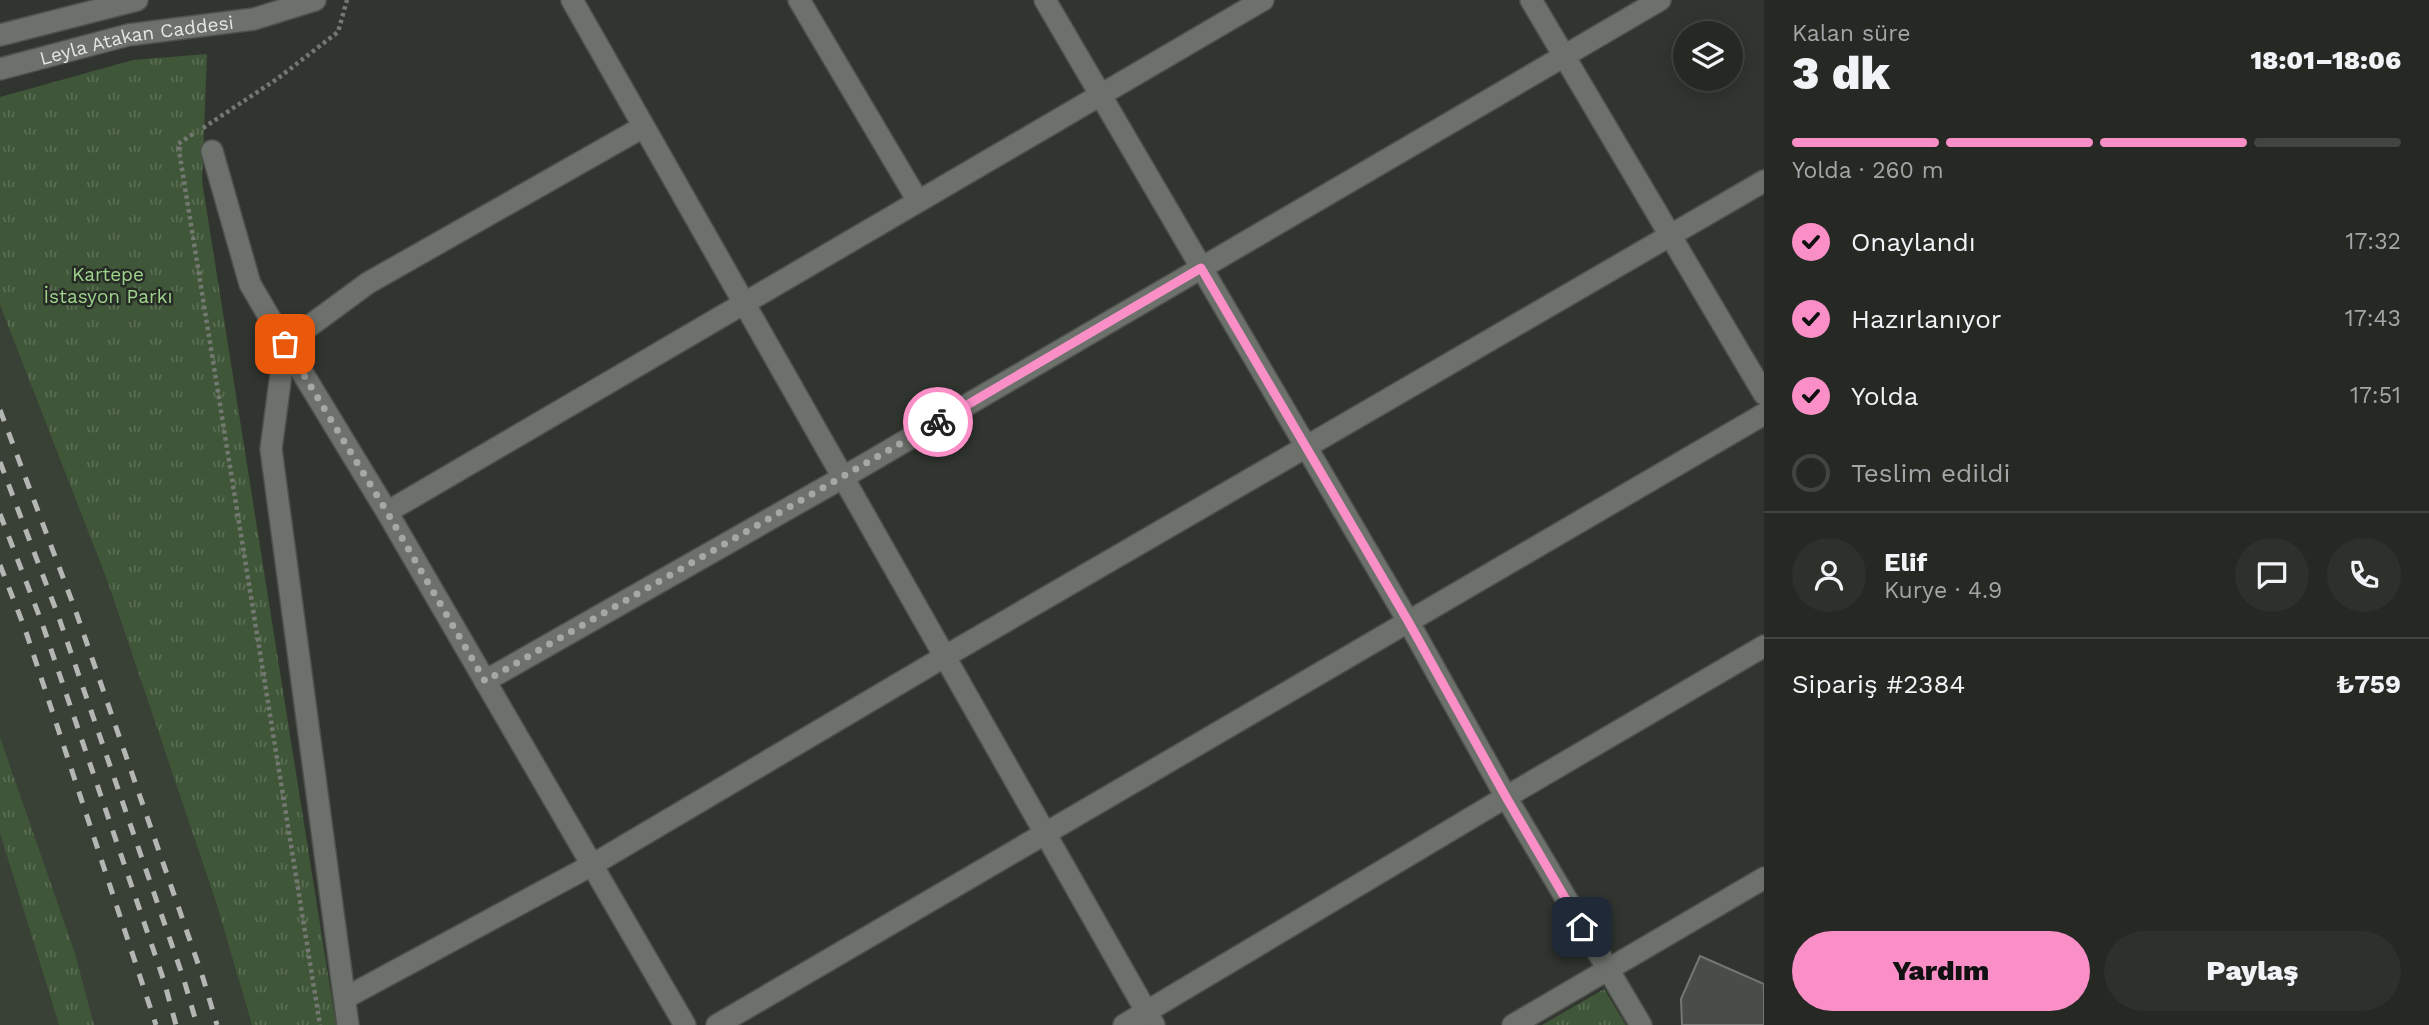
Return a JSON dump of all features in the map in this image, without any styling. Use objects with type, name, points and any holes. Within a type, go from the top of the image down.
[{"type":"street","name":"Leyla Atakan Caddesi","points":[[0,35],[138,0]]},
{"type":"street","name":"Leyla Atakan Caddesi","points":[[0,69],[128,35],[254,19],[315,0]]},
{"type":"street","points":[[572,0],[1150,1019]]},
{"type":"street","points":[[799,0],[918,201]]},
{"type":"street","points":[[1045,0],[1641,1025]]},
{"type":"street","points":[[387,512],[1263,0]]},
{"type":"street","points":[[1531,0],[1764,394]]},
{"type":"street","points":[[485,681],[842,478],[1660,0]]},
{"type":"street","points":[[348,1025],[271,449],[285,344],[368,283],[643,127]]},
{"type":"street","points":[[212,151],[250,284],[387,512],[685,1025]]},
{"type":"street","points":[[345,998],[592,865],[944,657],[1764,181]]},
{"type":"street","points":[[717,1025],[1764,414]]},
{"type":"street","points":[[1124,1025],[1150,1019],[1506,797],[1764,646]]},
{"type":"street","points":[[1513,1025],[1764,878]]},
{"type":"shaded area","points":[[0,305],[107,580],[216,902],[252,1025],[94,1025],[75,953],[0,737]]},
{"type":"shaded area","points":[[0,833],[1,835],[59,1025],[0,1025]]},
{"type":"green space","name":"Kartepe İstasyon Parkı","points":[[207,54],[202,181],[336,1025],[252,1025],[216,902],[107,580],[0,305],[0,97],[133,60]]},
{"type":"green space","points":[[0,737],[75,953],[94,1025],[59,1025],[0,833]]},
{"type":"green space","points":[[1604,989],[1626,1025],[1542,1025]]},
{"type":"building","points":[[1700,956],[1764,984],[1764,1025],[1682,1025],[1681,999]]},
{"type":"railway","points":[[0,410],[76,612],[217,1025]]},
{"type":"railway","points":[[0,462],[59,618],[184,980],[197,1025]]},
{"type":"railway","points":[[0,514],[42,623],[164,981],[176,1025]]},
{"type":"railway","points":[[0,565],[25,629],[156,1025]]},
{"type":"way so far","points":[[285,344],[485,681],[938,422]]},
{"type":"route","points":[[938,422],[1201,268],[1408,621],[1582,927]]}]
